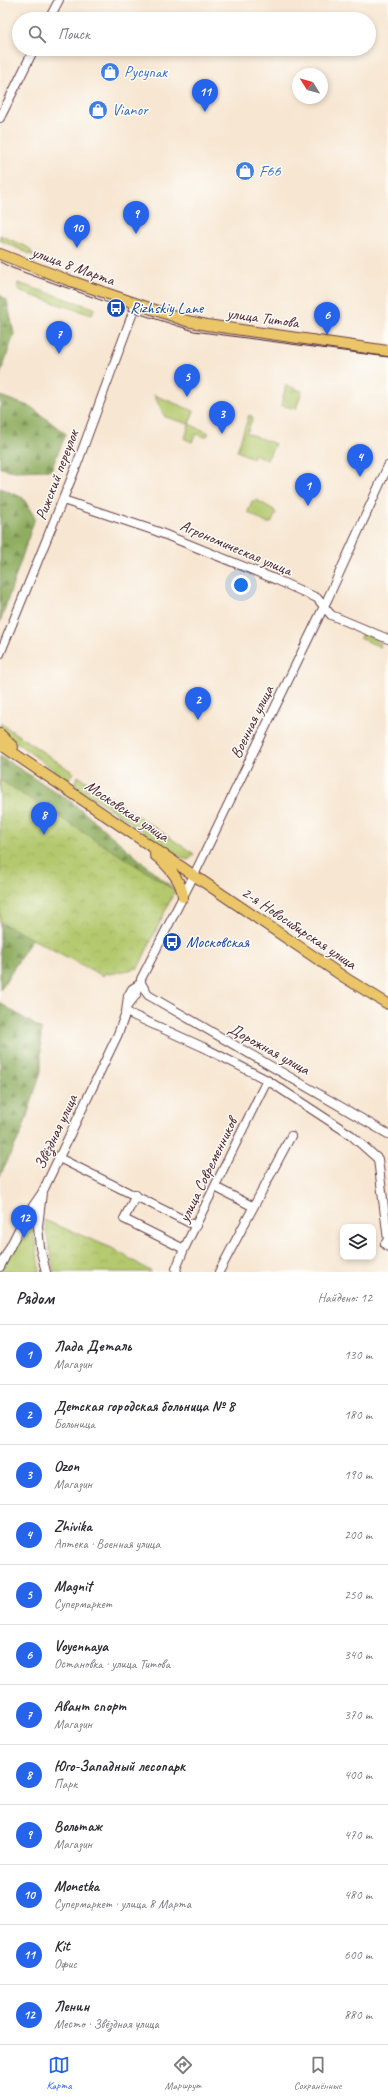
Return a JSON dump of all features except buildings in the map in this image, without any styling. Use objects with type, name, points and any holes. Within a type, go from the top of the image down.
[{"type":"main road","name":"улица 8 Марта","points":[[0,254],[24,265],[136,304]]},
{"type":"main road","name":"улица Титова","points":[[136,304],[207,325],[388,351]]},
{"type":"main road","name":"Московская улица","points":[[0,734],[42,772]]},
{"type":"main road","name":"Московская улица","points":[[0,744],[194,875]]},
{"type":"main road","points":[[138,836],[141,843],[165,863],[181,886],[183,897]]},
{"type":"main road","name":"2-я Новосибирская улица","points":[[194,875],[347,979],[388,1004]]},
{"type":"street","points":[[53,12],[59,0]]},
{"type":"street","points":[[0,118],[31,56]]},
{"type":"street","name":"Рижский переулок","points":[[0,654],[63,500],[136,304]]},
{"type":"street","name":"Военная улица","points":[[131,997],[137,992],[141,979],[194,875],[324,606],[388,466]]},
{"type":"street","name":"Агрономическая улица","points":[[63,500],[181,540],[317,598],[324,606],[326,611],[331,615],[388,639]]},
{"type":"street","name":"Дорожная улица","points":[[139,984],[148,995],[166,1006],[388,1134]]},
{"type":"street","name":"Звёздная улица","points":[[0,1267],[24,1219],[42,1193],[60,1158],[118,1034],[131,997]]},
{"type":"street","points":[[127,1008],[267,1080],[351,1135],[378,1159],[388,1240],[385,1244],[388,1247]]},
{"type":"street","name":"улица Современников","points":[[177,1272],[176,1269],[184,1249],[267,1080]]},
{"type":"street","points":[[219,1272],[252,1206],[291,1136]]},
{"type":"street","points":[[60,1158],[196,1226]]},
{"type":"street","points":[[215,1187],[252,1206]]},
{"type":"street","points":[[42,1193],[38,1226],[40,1248],[46,1272]]},
{"type":"street","points":[[136,1195],[124,1219],[184,1249]]},
{"type":"street","points":[[24,1219],[38,1226]]},
{"type":"green space","points":[[0,235],[29,248],[34,256],[0,240]]},
{"type":"green space","points":[[18,283],[94,308],[92,315],[18,291]]},
{"type":"green space","points":[[0,295],[7,300],[14,334],[0,375]]},
{"type":"green space","points":[[286,385],[302,391],[296,409],[281,405]]},
{"type":"green space","points":[[154,395],[194,411],[189,424],[165,417]]},
{"type":"green space","points":[[0,396],[31,407],[66,434],[51,470],[15,471],[0,468]]},
{"type":"green space","points":[[249,415],[253,417],[247,433],[275,444],[267,460],[254,454],[252,458],[237,451]]},
{"type":"green space","points":[[189,424],[209,433],[206,437],[196,434],[192,442],[185,439]]},
{"type":"green space","points":[[0,488],[23,498],[35,518],[0,623]]},
{"type":"green space","points":[[257,500],[274,510],[276,514],[271,523],[266,523],[248,512],[252,501]]},
{"type":"green space","points":[[365,634],[379,641],[380,647],[360,638],[361,635]]},
{"type":"green space","points":[[0,723],[74,773],[70,778],[66,779],[5,734],[0,728]]},
{"type":"green space","points":[[0,756],[73,803],[175,890],[138,968],[107,968],[32,939],[0,990]]},
{"type":"green space","points":[[78,776],[194,854],[193,856],[188,860],[182,858],[75,786],[75,781]]},
{"type":"green space","points":[[0,780],[175,890],[138,968],[110,974],[105,973],[103,976],[0,922]]},
{"type":"green space","points":[[0,1003],[41,1029],[41,1071],[23,1129],[0,1176]]},
{"type":"green space","points":[[44,1220],[112,1248],[152,1272],[54,1272]]},
{"type":"green space","points":[[26,1224],[28,1225],[22,1239],[24,1240],[31,1226],[35,1240],[40,1272],[5,1272],[1,1269],[23,1226]]},
{"type":"tram line","points":[[0,262],[12,268],[134,312],[194,331],[388,357]]},
{"type":"place","name":"Русупак","points":[[110,72]]},
{"type":"place","name":"Vianor","points":[[98,110]]},
{"type":"place","name":"Kit","points":[[205,112]]},
{"type":"place","name":"F66","points":[[245,171]]},
{"type":"place","name":"Вольтаж","points":[[136,234]]},
{"type":"place","name":"Monetka","points":[[77,248]]},
{"type":"place","name":"Rizhskiy Lane","points":[[116,308]]},
{"type":"place","name":"Voyennaya","points":[[327,335]]},
{"type":"place","name":"Авант спорт","points":[[59,354]]},
{"type":"place","name":"Magnit","points":[[187,397]]},
{"type":"place","name":"Ozon","points":[[222,434]]},
{"type":"place","name":"Zhivika","points":[[360,477]]},
{"type":"place","name":"Лада Деталь","points":[[308,506]]},
{"type":"place","name":"Детская городская больница № 8","points":[[198,720]]},
{"type":"place","name":"Юго-Западный лесопарк","points":[[44,835]]},
{"type":"place","name":"Московская","points":[[172,942]]},
{"type":"place","name":"Ленин","points":[[24,1238]]}]
